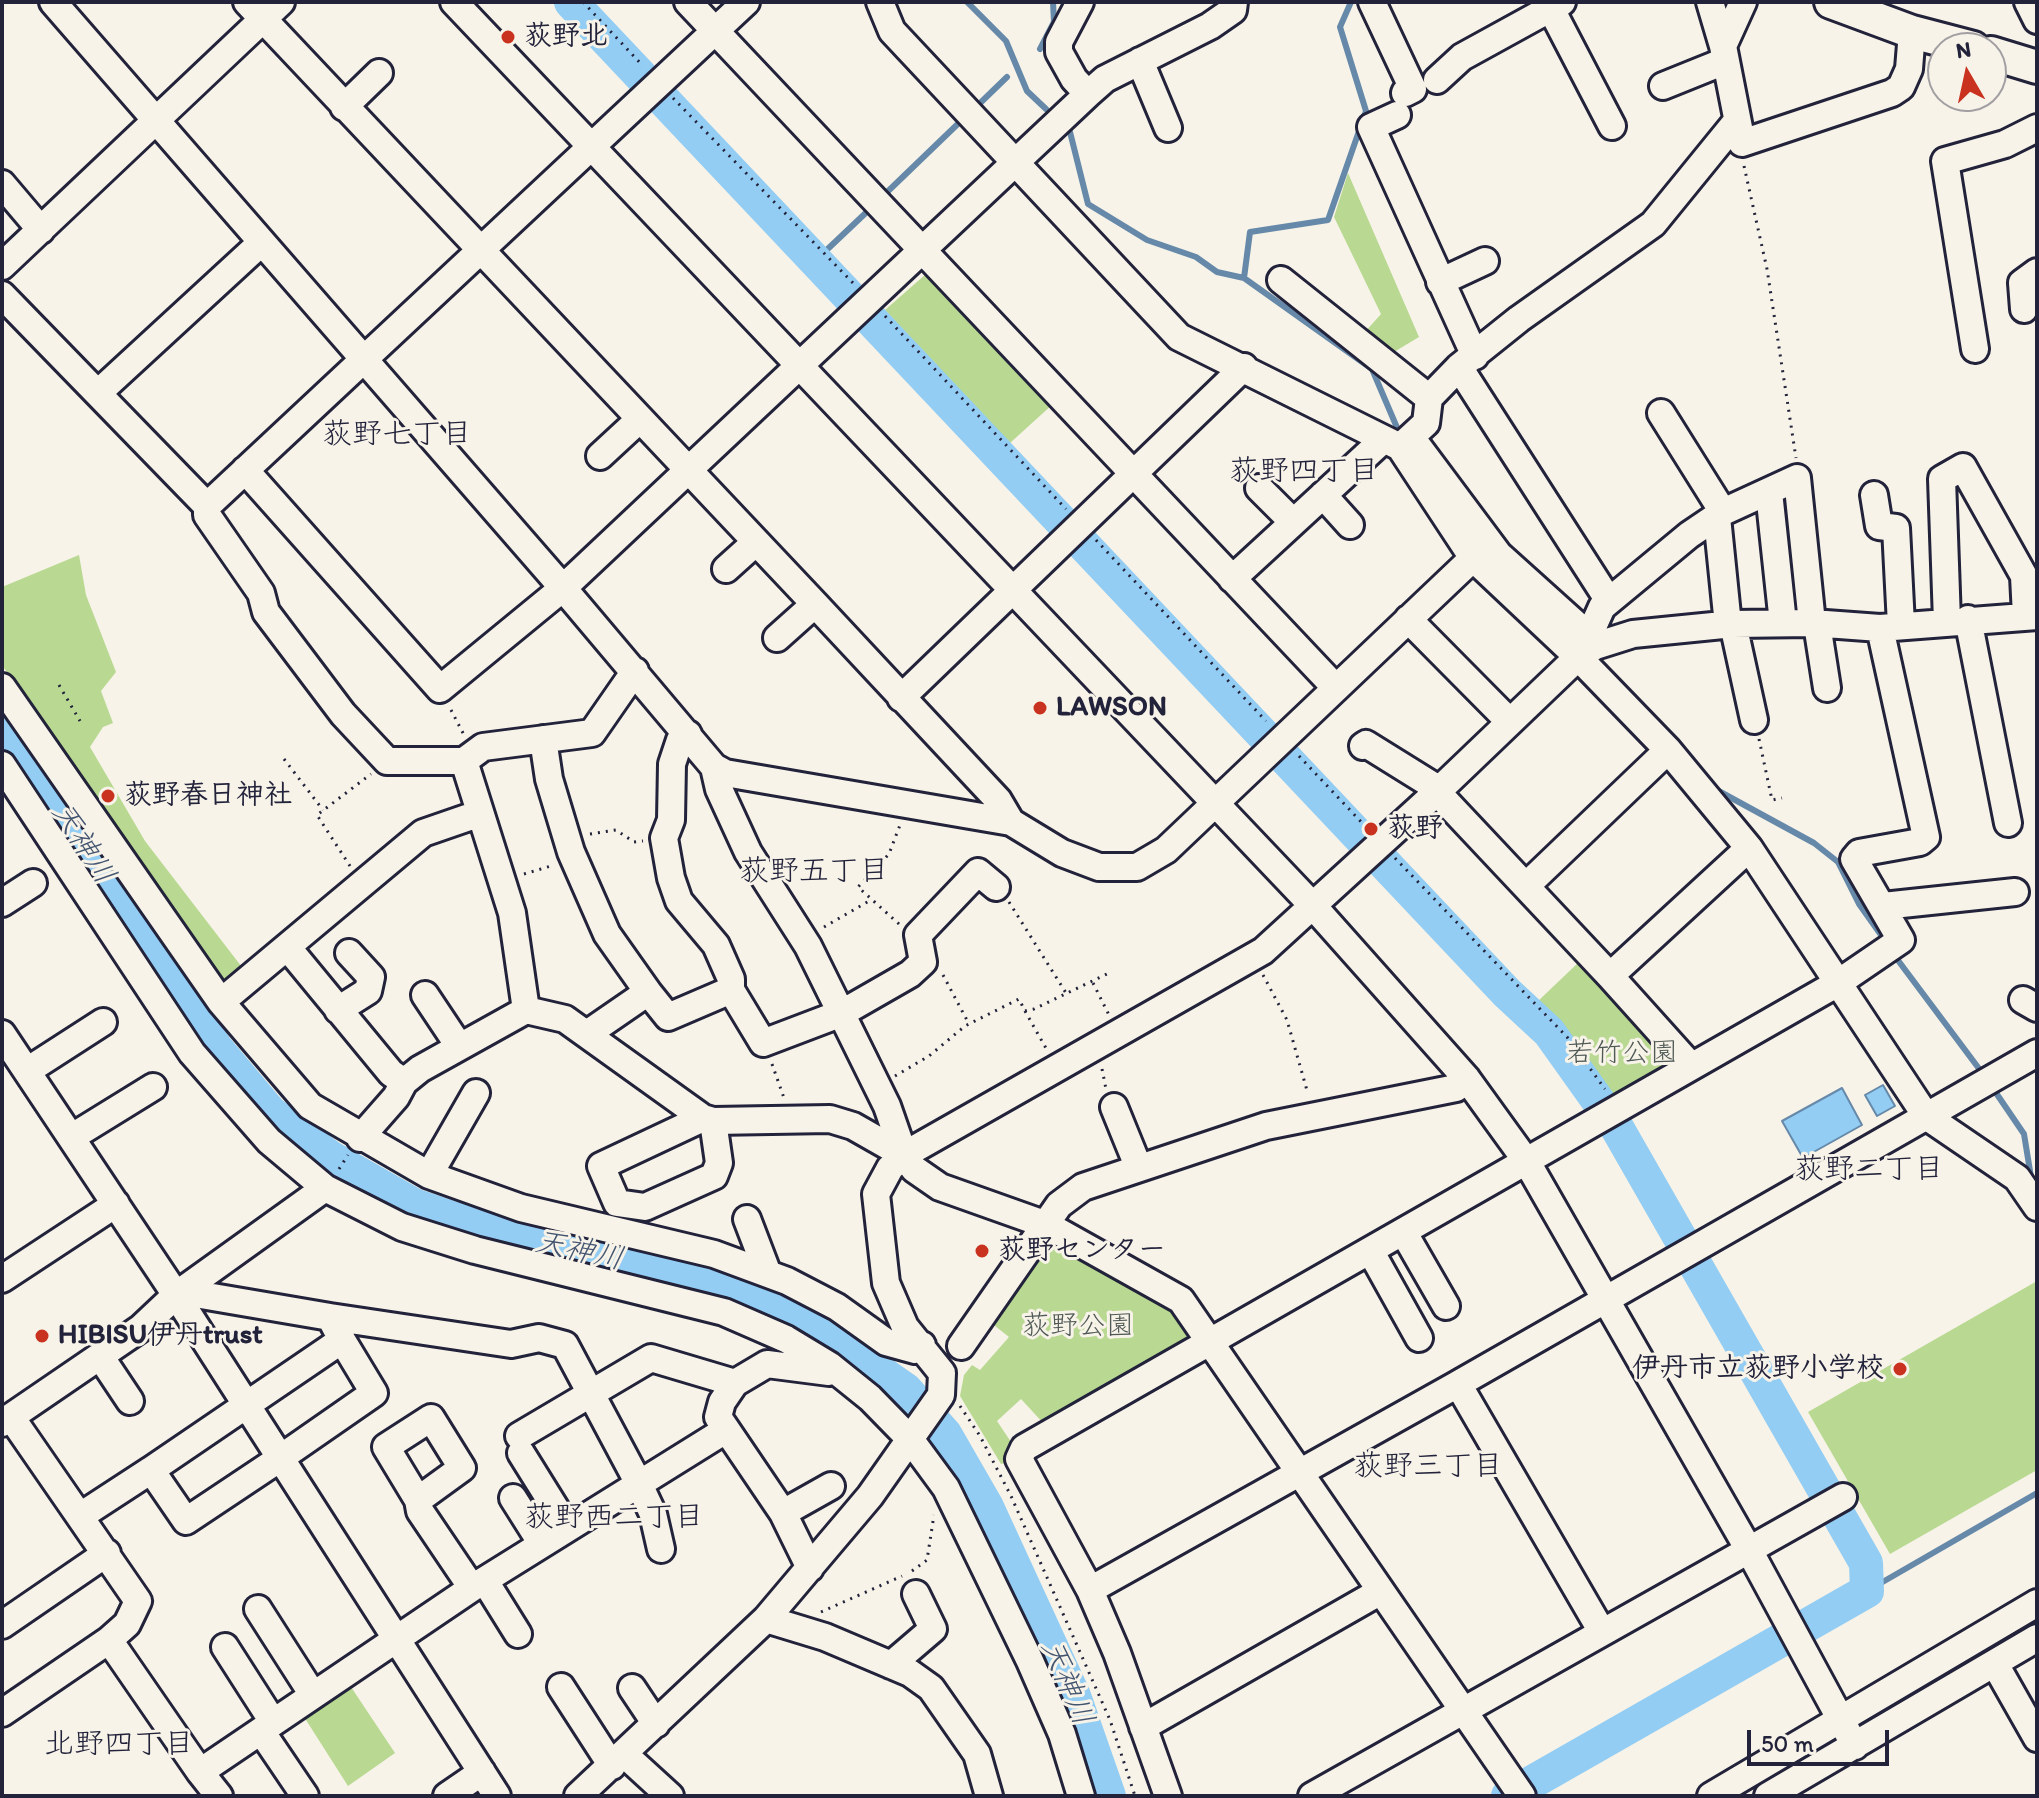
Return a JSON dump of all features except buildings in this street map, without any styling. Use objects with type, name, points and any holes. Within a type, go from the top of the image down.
[{"type":"main road","points":[[1831,2],[1927,36]]},
{"type":"main road","points":[[2007,58],[2037,67]]},
{"type":"street","points":[[53,2],[635,671],[714,767],[719,789],[748,852],[802,936],[883,1097],[904,1155],[914,1169],[940,1187],[1053,1215],[1181,1300],[1518,1790]]},
{"type":"street","points":[[454,2],[796,366],[1314,907],[1467,1079],[1527,1162],[1749,1550],[1855,1746]]},
{"type":"street","points":[[688,2],[1334,686]]},
{"type":"street","points":[[207,506],[746,2]]},
{"type":"street","points":[[880,2],[892,31],[1179,337],[1398,441],[1499,555],[1587,646],[1749,848],[1926,1116],[2017,1178],[2037,1207]]},
{"type":"street","points":[[1080,2],[1059,42],[1059,52],[1074,79],[1088,94]]},
{"type":"street","points":[[1372,2],[1413,89],[1401,104],[1371,127],[1440,282],[1467,362],[1609,601]]},
{"type":"street","points":[[1710,2],[1724,53],[1739,132]]},
{"type":"street","points":[[1663,86],[1724,53],[1743,2]]},
{"type":"street","points":[[1437,80],[1480,38],[1556,5],[1612,126]]},
{"type":"street","points":[[245,470],[440,689],[563,588],[1105,79],[1234,6]]},
{"type":"street","points":[[2,266],[155,122],[264,8],[344,107],[998,800],[1011,822]]},
{"type":"street","points":[[1232,579],[1323,495],[1426,423],[1429,398],[1467,362],[1519,319],[1653,224],[1739,132],[1892,93],[1901,87],[1909,69],[1912,32]]},
{"type":"street","points":[[1140,61],[1168,128]]},
{"type":"street","points":[[344,107],[379,73]]},
{"type":"street","points":[[1966,339],[1936,163],[2005,144],[2037,128]]},
{"type":"street","points":[[2,184],[41,230]]},
{"type":"street","points":[[98,393],[262,242]]},
{"type":"street","points":[[1440,282],[1485,261]]},
{"type":"street","points":[[1293,282],[1429,398]]},
{"type":"street","points":[[2,295],[207,506],[207,515],[261,593],[266,612],[343,714],[387,761],[468,757],[497,745],[592,733],[635,671]]},
{"type":"street","points":[[901,698],[1244,367]]},
{"type":"street","points":[[1661,413],[1690,451],[1720,514],[1730,625],[1754,720]]},
{"type":"street","points":[[600,456],[640,419]]},
{"type":"street","points":[[1398,441],[1473,558],[1587,646]]},
{"type":"street","points":[[578,1796],[766,1619],[870,1496],[942,1390],[942,1373],[905,1327],[888,1295],[876,1206],[883,1179],[904,1155],[1252,958],[1314,907],[1587,646],[1633,634],[1730,625],[1814,623],[1890,626],[1958,620],[2031,616],[2024,576],[1963,467],[1942,479],[1958,620],[2008,823]]},
{"type":"street","points":[[1587,646],[1593,622],[1609,601],[1689,535],[1720,514],[1797,478],[1814,623],[1827,688]]},
{"type":"street","points":[[1259,488],[1293,522]]},
{"type":"street","points":[[1766,491],[1783,623]]},
{"type":"street","points":[[1323,495],[1350,525]]},
{"type":"street","points":[[1168,1796],[1090,1590],[1019,1459],[1024,1448],[1838,983],[1901,940],[1854,859],[1859,853],[1920,842],[1926,837],[1890,626],[1896,528],[1879,526],[1874,495]]},
{"type":"street","points":[[726,569],[756,542]]},
{"type":"street","points":[[714,767],[752,780],[1011,822],[1062,853],[1099,867],[1137,867],[1166,850],[1334,686],[1473,558]]},
{"type":"street","points":[[777,638],[815,604]]},
{"type":"street","points":[[1408,619],[1509,721]]},
{"type":"street","points":[[2,687],[221,1002],[310,1106],[358,1141],[429,1175],[521,1208],[714,1254],[768,1274],[837,1307],[886,1342],[915,1350],[922,1345]]},
{"type":"street","points":[[688,734],[680,740],[672,764],[671,820],[664,838],[679,901],[716,945],[731,979],[731,990],[763,1043],[842,1013],[910,974],[923,962],[918,935],[978,872],[996,887]]},
{"type":"street","points":[[543,739],[549,779],[570,848],[607,934],[648,992],[668,1017],[731,990]]},
{"type":"street","points":[[1366,743],[1438,791],[1690,1065]]},
{"type":"street","points":[[1526,886],[1668,750]]},
{"type":"street","points":[[468,757],[478,814],[512,913],[526,1010]]},
{"type":"street","points":[[2,765],[192,1053],[269,1141],[402,1227],[475,1250],[724,1312],[786,1339],[841,1374],[910,1439],[946,1488],[1000,1596],[1062,1734],[1081,1796]]},
{"type":"street","points":[[221,1002],[288,948],[360,882],[423,833],[478,814]]},
{"type":"street","points":[[1610,976],[1749,848]]},
{"type":"street","points":[[2,903],[33,883]]},
{"type":"street","points":[[1883,906],[2015,892]]},
{"type":"street","points":[[288,948],[391,1073],[404,1082]]},
{"type":"street","points":[[338,1010],[368,991],[371,977],[349,953]]},
{"type":"street","points":[[587,1034],[648,992]]},
{"type":"street","points":[[425,995],[459,1046]]},
{"type":"street","points":[[358,1141],[396,1097],[404,1082],[459,1046],[526,1010],[565,1019],[708,1120],[830,1119],[853,1126],[904,1155]]},
{"type":"street","points":[[27,1071],[103,1022]]},
{"type":"street","points":[[2,1034],[176,1295],[497,1796]]},
{"type":"street","points":[[1090,1590],[1606,1301],[2037,1053]]},
{"type":"street","points":[[961,1346],[1053,1215],[1083,1187],[1138,1166],[1223,1140],[1456,1088],[1467,1079]]},
{"type":"street","points":[[72,1137],[153,1087]]},
{"type":"street","points":[[429,1175],[476,1093]]},
{"type":"street","points":[[1114,1107],[1138,1166]]},
{"type":"street","points":[[2,1713],[109,1640],[127,1624],[148,1596],[107,1553],[82,1515],[7,1420],[141,1328],[176,1295],[332,1179]]},
{"type":"street","points":[[2,1279],[116,1204]]},
{"type":"street","points":[[747,1219],[768,1274]]},
{"type":"street","points":[[1404,1233],[1446,1306]]},
{"type":"street","points":[[1371,1252],[1419,1338]]},
{"type":"street","points":[[176,1295],[201,1295],[336,1329],[511,1344],[539,1338],[565,1345],[638,1482],[653,1514],[661,1549]]},
{"type":"street","points":[[82,1515],[245,1405],[336,1329]]},
{"type":"street","points":[[151,1470],[186,1521],[374,1393],[336,1329]]},
{"type":"street","points":[[100,1356],[130,1401]]},
{"type":"street","points":[[567,1527],[520,1445],[591,1392],[651,1358],[735,1383]]},
{"type":"street","points":[[810,1568],[783,1513],[724,1431],[718,1417],[722,1402],[735,1383],[767,1364],[841,1374]]},
{"type":"street","points":[[1458,1384],[1602,1632]]},
{"type":"street","points":[[200,1772],[478,1584],[724,1431]]},
{"type":"street","points":[[783,1513],[831,1486]]},
{"type":"street","points":[[513,1498],[542,1544]]},
{"type":"street","points":[[418,1500],[420,1511],[518,1634]]},
{"type":"street","points":[[1312,1796],[1834,1502]]},
{"type":"street","points":[[2,1625],[107,1553]]},
{"type":"street","points":[[1143,1727],[1381,1591]]},
{"type":"street","points":[[891,1665],[933,1629],[936,1614],[916,1594]]},
{"type":"street","points":[[1711,1796],[2037,1603]]},
{"type":"street","points":[[258,1609],[313,1695]]},
{"type":"street","points":[[766,1619],[792,1624],[891,1665],[931,1688],[946,1705],[977,1754],[989,1796]]},
{"type":"street","points":[[1768,1796],[2037,1638]]},
{"type":"street","points":[[109,1640],[219,1796]]},
{"type":"street","points":[[225,1647],[305,1796]]},
{"type":"street","points":[[1995,1664],[2037,1738]]},
{"type":"street","points":[[561,1687],[618,1760],[670,1796]]},
{"type":"street","points":[[632,1688],[656,1724]]},
{"type":"street","points":[[447,1796],[482,1772]]},
{"type":"path","points":[[583,2],[655,86],[829,258],[863,305],[1567,1037],[1613,1111]]},
{"type":"path","points":[[1739,132],[1740,149],[1767,269],[1797,478]]},
{"type":"path","points":[[59,685],[80,721]]},
{"type":"path","points":[[440,689],[468,757]]},
{"type":"path","points":[[1754,720],[1772,800],[1782,798]]},
{"type":"path","points":[[284,759],[324,810]]},
{"type":"path","points":[[360,882],[317,815],[387,761]]},
{"type":"path","points":[[501,882],[570,848],[616,830],[634,842],[664,838]]},
{"type":"path","points":[[996,887],[1012,904],[1066,993]]},
{"type":"path","points":[[802,936],[829,925],[870,900]]},
{"type":"path","points":[[1252,958],[1287,1020],[1316,1117]]},
{"type":"path","points":[[1025,1011],[1109,973]]},
{"type":"path","points":[[1092,981],[1109,1038],[1103,1083],[1114,1107]]},
{"type":"path","points":[[883,1097],[965,1026],[1019,999],[1057,1066]]},
{"type":"path","points":[[763,1043],[782,1086],[789,1118]]},
{"type":"path","points":[[332,1179],[358,1141]]},
{"type":"path","points":[[942,1390],[980,1436],[1011,1496],[1110,1720],[1135,1796]]},
{"type":"path","points":[[792,1624],[912,1571],[927,1560],[933,1540],[934,1503]]},
{"type":"green space","points":[[1348,173],[1419,337],[1389,355],[1364,333],[1381,314],[1334,217]]},
{"type":"green space","points":[[926,274],[1053,404],[1010,443],[885,310]]},
{"type":"green space","name":"荻野春日神社","points":[[79,555],[86,595],[116,672],[101,691],[113,723],[103,727],[90,747],[145,841],[248,975],[221,987],[2,665],[2,587]]},
{"type":"green space","name":"若竹公園","points":[[1580,961],[1675,1060],[1672,1067],[1616,1100],[1537,1002]]},
{"type":"green space","name":"荻野公園","points":[[1050,1236],[1176,1304],[1194,1341],[1045,1425],[1021,1399],[997,1421],[1013,1445],[1010,1461],[1001,1464],[960,1396],[964,1375],[972,1365],[980,1370],[1009,1337],[985,1318]]},
{"type":"green space","points":[[2037,1281],[2037,1470],[1890,1554],[1808,1412]]},
{"type":"green space","points":[[345,1678],[395,1753],[348,1786],[299,1709]]},
{"type":"water","points":[[1883,1085],[1895,1106],[1877,1116],[1865,1095]]},
{"type":"water","points":[[1842,1088],[1862,1125],[1803,1158],[1782,1121]]},
{"type":"waterway","points":[[571,2],[1507,993],[1549,1032],[1616,1126],[1866,1563],[1867,1591],[1508,1796]]},
{"type":"waterway","points":[[967,2],[1006,41],[1027,91],[1046,109]]},
{"type":"waterway","points":[[1040,49],[1054,22],[1053,2]]},
{"type":"waterway","points":[[1351,2],[1340,27],[1366,111],[1328,220],[1250,232],[1244,278],[1372,369],[1401,437]]},
{"type":"waterway","points":[[975,108],[1007,77]]},
{"type":"waterway","points":[[883,196],[964,118]]},
{"type":"waterway","points":[[1070,132],[1088,204],[1147,240],[1196,257],[1217,272],[1244,278]]},
{"type":"waterway","points":[[815,261],[872,207]]},
{"type":"waterway","points":[[1614,676],[1656,720]]},
{"type":"waterway","name":"天神川","points":[[2,723],[81,850],[217,1049],[270,1112],[330,1157],[414,1205],[508,1237],[717,1282],[816,1327],[906,1390],[945,1434],[987,1507],[1074,1696],[1109,1796]]},
{"type":"waterway","points":[[1715,789],[1814,843],[1838,862],[1859,904],[1886,942]]},
{"type":"waterway","points":[[1894,955],[1983,1074]]},
{"type":"waterway","points":[[1992,1087],[2024,1134],[2031,1177]]},
{"type":"waterway","points":[[1867,1591],[2037,1493]]},
{"type":"place","name":"荻野北","points":[[508,37]]},
{"type":"place","name":"LAWSON","points":[[1040,708]]},
{"type":"place","name":"荻野春日神社","points":[[108,796]]},
{"type":"place","name":"荻野","points":[[1371,829]]},
{"type":"place","name":"荻野センター","points":[[982,1251]]},
{"type":"place","name":"HIBISU伊丹trust","points":[[42,1336]]},
{"type":"place","name":"伊丹市立荻野小学校","points":[[1900,1369]]},
{"type":"district","name":"荻野七丁目","points":[[397,435]]},
{"type":"district","name":"荻野四丁目","points":[[1304,472]]},
{"type":"district","name":"荻野五丁目","points":[[814,872]]},
{"type":"district","name":"荻野二丁目","points":[[1869,1170]]},
{"type":"district","name":"荻野三丁目","points":[[1428,1467]]},
{"type":"district","name":"荻野西二丁目","points":[[614,1518]]},
{"type":"district","name":"北野四丁目","points":[[119,1745]]}]
